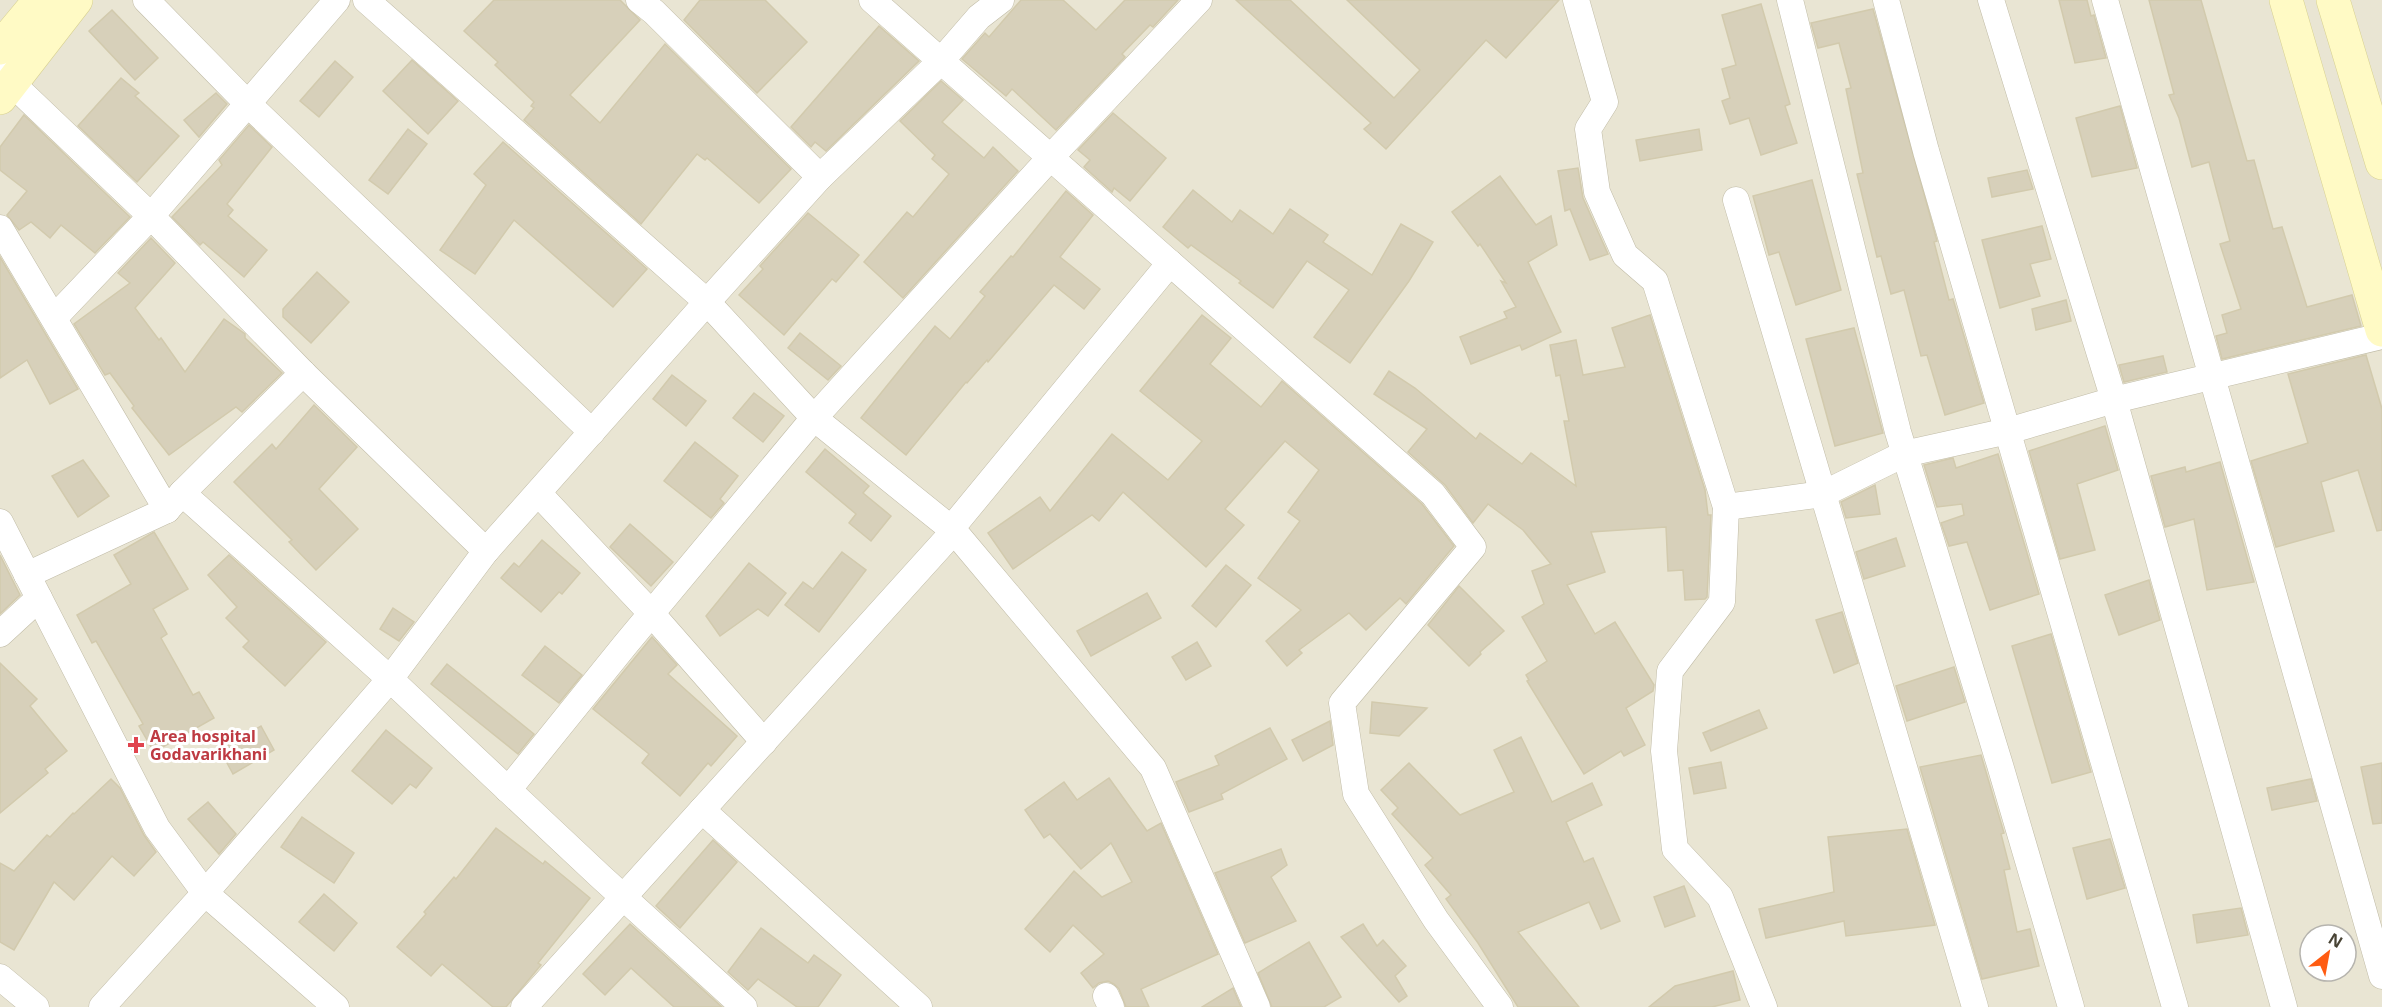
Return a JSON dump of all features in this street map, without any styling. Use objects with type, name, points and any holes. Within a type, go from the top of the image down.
[{"type":"main road","points":[[0,48],[39,0]]},
{"type":"main road","points":[[4,84],[76,0]]},
{"type":"main road","points":[[2286,0],[2382,330]]},
{"type":"main road","points":[[2333,0],[2382,163]]},
{"type":"street","points":[[146,0],[247,103],[592,432]]},
{"type":"street","points":[[54,318],[151,216],[337,0]]},
{"type":"street","points":[[366,0],[707,302],[814,418],[954,531],[1153,768],[1257,1007]]},
{"type":"street","points":[[639,0],[654,12],[820,177]]},
{"type":"street","points":[[872,0],[1433,494],[1473,547],[1342,703],[1356,794],[1436,920],[1500,1007]]},
{"type":"street","points":[[102,1007],[205,893],[390,679],[486,551],[707,302],[820,177],[940,62],[979,17],[1000,0]]},
{"type":"street","points":[[508,790],[651,613],[814,418],[1050,158],[1199,0]]},
{"type":"street","points":[[1576,0],[1605,102],[1588,129],[1597,192],[1625,255],[1655,281],[1726,507],[1722,602],[1670,671],[1664,751],[1674,849],[1720,897],[1764,1007]]},
{"type":"street","points":[[1790,0],[1904,454],[2071,1007]]},
{"type":"street","points":[[1886,0],[1926,151],[2175,1007]]},
{"type":"street","points":[[1991,0],[2114,400],[2284,1007]]},
{"type":"street","points":[[2105,0],[2382,976]]},
{"type":"street","points":[[4,84],[151,216],[303,373],[486,551]]},
{"type":"street","points":[[1736,200],[1975,1007]]},
{"type":"street","points":[[0,228],[54,318],[175,502],[390,679],[744,1007]]},
{"type":"street","points":[[524,1007],[954,531],[955,524],[1170,263]]},
{"type":"street","points":[[1726,507],[1823,494],[1904,454],[2008,431],[2114,400],[2382,336]]},
{"type":"street","points":[[27,575],[175,502],[303,373]]},
{"type":"street","points":[[538,493],[651,613],[764,742]]},
{"type":"street","points":[[0,522],[157,828],[205,893],[336,1007]]},
{"type":"street","points":[[0,634],[39,598]]},
{"type":"street","points":[[702,810],[919,1007]]},
{"type":"street","points":[[0,977],[36,1007]]},
{"type":"shaded area","points":[[0,0],[2382,0],[2382,1007],[0,1007]]},
{"type":"building","points":[[494,0],[620,0],[640,20],[570,95],[600,123],[665,44],[791,169],[759,203],[707,158],[705,160],[697,154],[641,224],[524,120],[534,108],[531,106],[534,102],[495,65],[498,62],[464,31]]},
{"type":"building","points":[[700,0],[765,0],[807,42],[757,93],[684,20]]},
{"type":"building","points":[[1021,0],[1063,0],[1096,30],[1125,0],[1178,0],[1153,27],[1150,25],[1122,54],[1125,57],[1056,130],[1012,89],[1006,96],[962,59],[985,33],[989,37]]},
{"type":"building","points":[[1236,0],[1290,0],[1394,98],[1420,70],[1347,0],[1559,0],[1506,58],[1486,40],[1386,149],[1364,129],[1371,123]]},
{"type":"building","points":[[2059,0],[2087,0],[2091,16],[2094,15],[2106,58],[2075,63]]},
{"type":"building","points":[[2149,0],[2201,0],[2247,161],[2254,160],[2273,229],[2282,227],[2307,307],[2352,295],[2361,326],[2222,359],[2216,336],[2227,333],[2222,315],[2241,309],[2220,244],[2230,241],[2209,162],[2192,167],[2179,118],[2169,95],[2174,94]]},
{"type":"building","points":[[1761,4],[1790,104],[1785,106],[1797,143],[1761,155],[1749,118],[1730,124],[1722,101],[1730,98],[1722,69],[1736,65],[1722,15]]},
{"type":"building","points":[[1873,9],[1937,241],[1934,242],[1949,300],[1953,299],[1984,403],[1945,415],[1927,355],[1921,356],[1904,290],[1891,294],[1881,256],[1877,257],[1857,174],[1863,173],[1846,89],[1851,88],[1839,43],[1818,48],[1811,23]]},
{"type":"building","points":[[112,10],[158,58],[135,80],[89,31]]},
{"type":"building","points":[[879,26],[919,61],[826,151],[815,142],[811,147],[791,127]]},
{"type":"building","points":[[412,60],[458,101],[428,134],[383,91]]},
{"type":"building","points":[[335,61],[353,77],[319,117],[300,101]]},
{"type":"building","points":[[121,78],[139,93],[135,96],[179,136],[137,182],[78,126]]},
{"type":"building","points":[[941,81],[963,100],[942,122],[984,158],[993,147],[1018,171],[903,298],[864,262],[907,212],[913,217],[949,174],[932,159],[935,155],[900,121]]},
{"type":"building","points":[[216,93],[227,104],[199,137],[184,120]]},
{"type":"building","points":[[2120,106],[2137,168],[2092,177],[2076,118]]},
{"type":"building","points":[[1113,113],[1166,158],[1130,201],[1114,188],[1112,192],[1084,167],[1090,160],[1078,150]]},
{"type":"building","points":[[24,115],[130,217],[95,253],[61,225],[50,238],[31,222],[19,230],[7,215],[27,191],[0,170],[0,147]]},
{"type":"building","points":[[249,125],[272,147],[227,204],[233,210],[228,216],[267,250],[244,277],[203,242],[200,245],[172,217],[222,165],[219,160]]},
{"type":"building","points":[[408,129],[427,144],[388,194],[369,180]]},
{"type":"building","points":[[1699,129],[1702,150],[1640,161],[1636,140]]},
{"type":"building","points":[[503,142],[647,269],[613,307],[514,220],[475,274],[440,250],[486,185],[474,174]]},
{"type":"building","points":[[1578,168],[1583,198],[1608,254],[1590,260],[1570,209],[1565,211],[1558,171]]},
{"type":"building","points":[[2027,170],[2033,189],[1992,197],[1988,178]]},
{"type":"building","points":[[1500,176],[1536,225],[1551,216],[1557,245],[1528,262],[1561,332],[1522,350],[1520,345],[1471,364],[1460,337],[1507,318],[1504,312],[1516,307],[1501,281],[1506,283],[1480,244],[1478,246],[1452,212]]},
{"type":"building","points":[[1812,180],[1841,290],[1796,305],[1779,252],[1769,255],[1753,196]]},
{"type":"building","points":[[1193,190],[1232,222],[1240,210],[1273,234],[1290,209],[1328,235],[1323,242],[1372,275],[1401,224],[1433,242],[1409,281],[1350,363],[1314,337],[1349,290],[1307,261],[1273,308],[1239,283],[1241,281],[1191,245],[1188,248],[1163,227]]},
{"type":"building","points":[[1066,191],[1093,215],[1060,257],[1100,289],[1084,309],[1054,285],[988,362],[987,360],[966,382],[906,455],[861,418],[935,326],[950,339],[985,296],[980,292],[1011,256],[1013,257]]},
{"type":"building","points":[[808,213],[859,255],[836,282],[832,279],[784,335],[739,295],[763,269],[760,266]]},
{"type":"building","points":[[2042,226],[2051,259],[2030,264],[2040,296],[2000,308],[1982,240]]},
{"type":"building","points":[[151,238],[175,263],[135,308],[159,340],[161,338],[185,372],[224,319],[245,334],[245,338],[282,373],[242,412],[236,407],[169,455],[132,408],[134,406],[110,373],[105,375],[74,324],[130,283],[118,273]]},
{"type":"building","points":[[0,257],[78,389],[50,404],[27,360],[0,378]]},
{"type":"building","points":[[317,272],[349,302],[311,343],[283,317],[283,309]]},
{"type":"building","points":[[2066,300],[2071,321],[2036,330],[2032,309]]},
{"type":"building","points":[[1202,315],[1231,338],[1210,364],[1261,407],[1282,381],[1422,504],[1454,546],[1406,604],[1400,598],[1366,630],[1349,613],[1299,650],[1302,653],[1287,666],[1266,641],[1301,610],[1258,578],[1300,521],[1288,512],[1319,470],[1285,441],[1225,509],[1244,525],[1206,567],[1123,492],[1099,521],[1092,515],[1013,569],[988,533],[1040,497],[1050,511],[1112,434],[1168,480],[1202,441],[1140,391]]},
{"type":"building","points":[[1650,315],[1705,490],[1708,515],[1711,515],[1707,597],[1685,600],[1683,570],[1668,571],[1666,527],[1591,532],[1605,572],[1567,585],[1595,634],[1615,622],[1654,685],[1653,691],[1626,708],[1645,745],[1624,756],[1621,751],[1584,774],[1527,681],[1529,680],[1526,675],[1547,661],[1522,617],[1544,604],[1532,571],[1551,564],[1523,530],[1488,504],[1473,523],[1445,485],[1408,452],[1427,429],[1374,394],[1389,371],[1415,388],[1476,439],[1480,433],[1522,464],[1531,453],[1576,486],[1564,421],[1569,421],[1560,375],[1556,376],[1550,345],[1576,340],[1583,375],[1625,367],[1612,328]]},
{"type":"building","points":[[1854,328],[1883,433],[1835,446],[1806,339]]},
{"type":"building","points":[[800,333],[841,366],[828,380],[788,348]]},
{"type":"building","points":[[2366,355],[2382,409],[2382,530],[2377,531],[2358,470],[2321,482],[2334,531],[2276,547],[2251,461],[2308,443],[2288,374]]},
{"type":"building","points":[[2163,356],[2167,372],[2124,382],[2119,365]]},
{"type":"building","points":[[672,375],[706,401],[686,426],[653,399]]},
{"type":"building","points":[[754,393],[784,416],[763,442],[733,418]]},
{"type":"building","points":[[314,405],[357,447],[319,489],[358,529],[316,570],[289,542],[292,540],[234,482],[272,444],[276,449]]},
{"type":"building","points":[[2105,426],[2118,470],[2077,484],[2095,550],[2060,559],[2029,451]]},
{"type":"building","points":[[695,442],[738,476],[720,499],[724,503],[711,518],[664,481]]},
{"type":"building","points":[[825,449],[869,486],[863,493],[891,516],[871,541],[849,523],[856,514],[806,472]]},
{"type":"building","points":[[1998,454],[2039,594],[1990,610],[1967,542],[1949,546],[1941,523],[1964,515],[1962,504],[1937,507],[1924,465],[1953,458],[1956,468]]},
{"type":"building","points":[[83,460],[109,496],[78,517],[52,476]]},
{"type":"building","points":[[2220,462],[2254,582],[2207,590],[2194,519],[2165,527],[2151,476],[2185,467],[2186,472]]},
{"type":"building","points":[[1875,485],[1880,514],[1846,518],[1841,502]]},
{"type":"building","points":[[630,524],[673,562],[651,586],[610,547]]},
{"type":"building","points":[[154,532],[188,589],[153,609],[167,634],[161,638],[193,695],[199,692],[214,718],[154,752],[139,726],[143,724],[96,641],[92,643],[77,615],[131,584],[114,555]]},
{"type":"building","points":[[1896,538],[1905,566],[1864,579],[1856,552]]},
{"type":"building","points":[[542,540],[580,573],[562,594],[559,592],[541,612],[501,578],[514,563],[519,567]]},
{"type":"building","points":[[842,552],[866,570],[819,632],[785,605],[803,582],[813,589]]},
{"type":"building","points":[[0,555],[20,595],[0,614]]},
{"type":"building","points":[[229,555],[326,642],[285,686],[243,647],[249,641],[226,618],[237,607],[208,575]]},
{"type":"building","points":[[749,563],[786,593],[768,616],[758,609],[720,636],[706,616]]},
{"type":"building","points":[[1226,565],[1251,585],[1216,627],[1192,606]]},
{"type":"building","points":[[2149,580],[2160,620],[2119,635],[2105,595]]},
{"type":"building","points":[[1459,586],[1504,631],[1480,652],[1481,654],[1469,666],[1428,625]]},
{"type":"building","points":[[1147,593],[1161,618],[1091,656],[1077,631]]},
{"type":"building","points":[[393,608],[414,622],[399,641],[380,629]]},
{"type":"building","points":[[1842,612],[1858,663],[1834,673],[1816,620]]},
{"type":"building","points":[[2051,634],[2091,772],[2052,783],[2012,646]]},
{"type":"building","points":[[652,637],[677,665],[668,674],[737,736],[711,766],[708,763],[680,796],[642,763],[649,754],[593,709]]},
{"type":"building","points":[[1197,642],[1211,666],[1186,680],[1172,657]]},
{"type":"building","points":[[545,646],[582,675],[559,703],[522,675]]},
{"type":"building","points":[[0,663],[37,699],[30,706],[67,751],[45,769],[48,773],[0,813]]},
{"type":"building","points":[[447,664],[534,734],[518,754],[431,684]]},
{"type":"building","points":[[1954,667],[1965,702],[1907,721],[1896,686]]},
{"type":"building","points":[[1372,702],[1427,708],[1399,736],[1370,733]]},
{"type":"building","points":[[1759,710],[1767,728],[1711,751],[1703,733]]},
{"type":"building","points":[[1330,721],[1333,745],[1303,761],[1292,740]]},
{"type":"building","points":[[261,726],[274,750],[233,774],[220,750]]},
{"type":"building","points":[[1270,728],[1287,759],[1221,794],[1223,799],[1189,812],[1176,782],[1219,765],[1215,756]]},
{"type":"building","points":[[386,730],[432,768],[416,788],[410,784],[392,804],[352,771]]},
{"type":"building","points":[[1521,737],[1552,802],[1592,783],[1602,805],[1566,822],[1584,862],[1593,858],[1620,921],[1601,929],[1589,902],[1518,932],[1579,1007],[1518,1007],[1478,943],[1446,899],[1451,895],[1425,865],[1433,858],[1392,814],[1398,808],[1381,790],[1409,763],[1460,815],[1514,792],[1494,750]]},
{"type":"building","points":[[1981,755],[2004,833],[2001,834],[2010,869],[2004,870],[2017,932],[2030,929],[2039,966],[1982,979],[1920,767]]},
{"type":"building","points":[[1721,762],[1726,788],[1694,794],[1689,768]]},
{"type":"building","points":[[2382,763],[2382,823],[2373,824],[2361,767]]},
{"type":"building","points":[[1109,778],[1147,831],[1161,823],[1218,954],[1141,989],[1149,1007],[1126,1007],[1119,989],[1108,981],[1099,983],[1093,988],[1081,973],[1104,954],[1073,925],[1050,952],[1025,929],[1074,871],[1102,897],[1132,882],[1111,843],[1081,869],[1050,834],[1044,838],[1025,810],[1064,782],[1077,800]]},
{"type":"building","points":[[111,779],[120,788],[144,835],[156,852],[134,876],[112,856],[74,900],[54,882],[14,950],[0,942],[0,863],[14,871],[47,835],[50,837]]},
{"type":"building","points":[[2311,779],[2317,801],[2272,810],[2267,788]]},
{"type":"building","points":[[208,802],[236,834],[219,854],[188,819]]},
{"type":"building","points":[[302,817],[354,853],[334,883],[281,847]]},
{"type":"building","points":[[496,828],[543,864],[545,861],[590,898],[538,963],[541,965],[506,1007],[493,1007],[442,964],[431,976],[397,947],[454,877],[456,879]]},
{"type":"building","points":[[1907,829],[1935,925],[1846,936],[1844,921],[1766,938],[1759,909],[1834,892],[1828,837]]},
{"type":"building","points":[[2110,839],[2125,888],[2087,899],[2073,848]]},
{"type":"building","points":[[713,840],[737,862],[680,928],[656,906]]},
{"type":"building","points":[[1281,849],[1287,865],[1271,877],[1296,921],[1245,943],[1215,873]]},
{"type":"building","points":[[1684,886],[1695,916],[1665,927],[1654,897]]},
{"type":"building","points":[[324,894],[357,923],[334,951],[299,922]]},
{"type":"building","points":[[2241,908],[2248,935],[2197,943],[2193,915]]},
{"type":"building","points":[[630,924],[722,1007],[674,1007],[631,968],[605,995],[583,974]]},
{"type":"building","points":[[1363,924],[1377,946],[1383,940],[1406,966],[1395,976],[1407,996],[1399,1002],[1341,937]]},
{"type":"building","points":[[761,928],[808,963],[814,955],[841,975],[818,1007],[797,1007],[758,979],[748,990],[728,972]]},
{"type":"building","points":[[1309,942],[1341,997],[1324,1007],[1272,1007],[1258,973]]},
{"type":"building","points":[[1733,971],[1740,1000],[1712,1007],[1649,1007],[1675,986]]},
{"type":"building","points":[[1233,988],[1241,1007],[1202,1007]]},
{"type":"place","name":"Area hospital Godavarikhani","points":[[136,745]]}]
